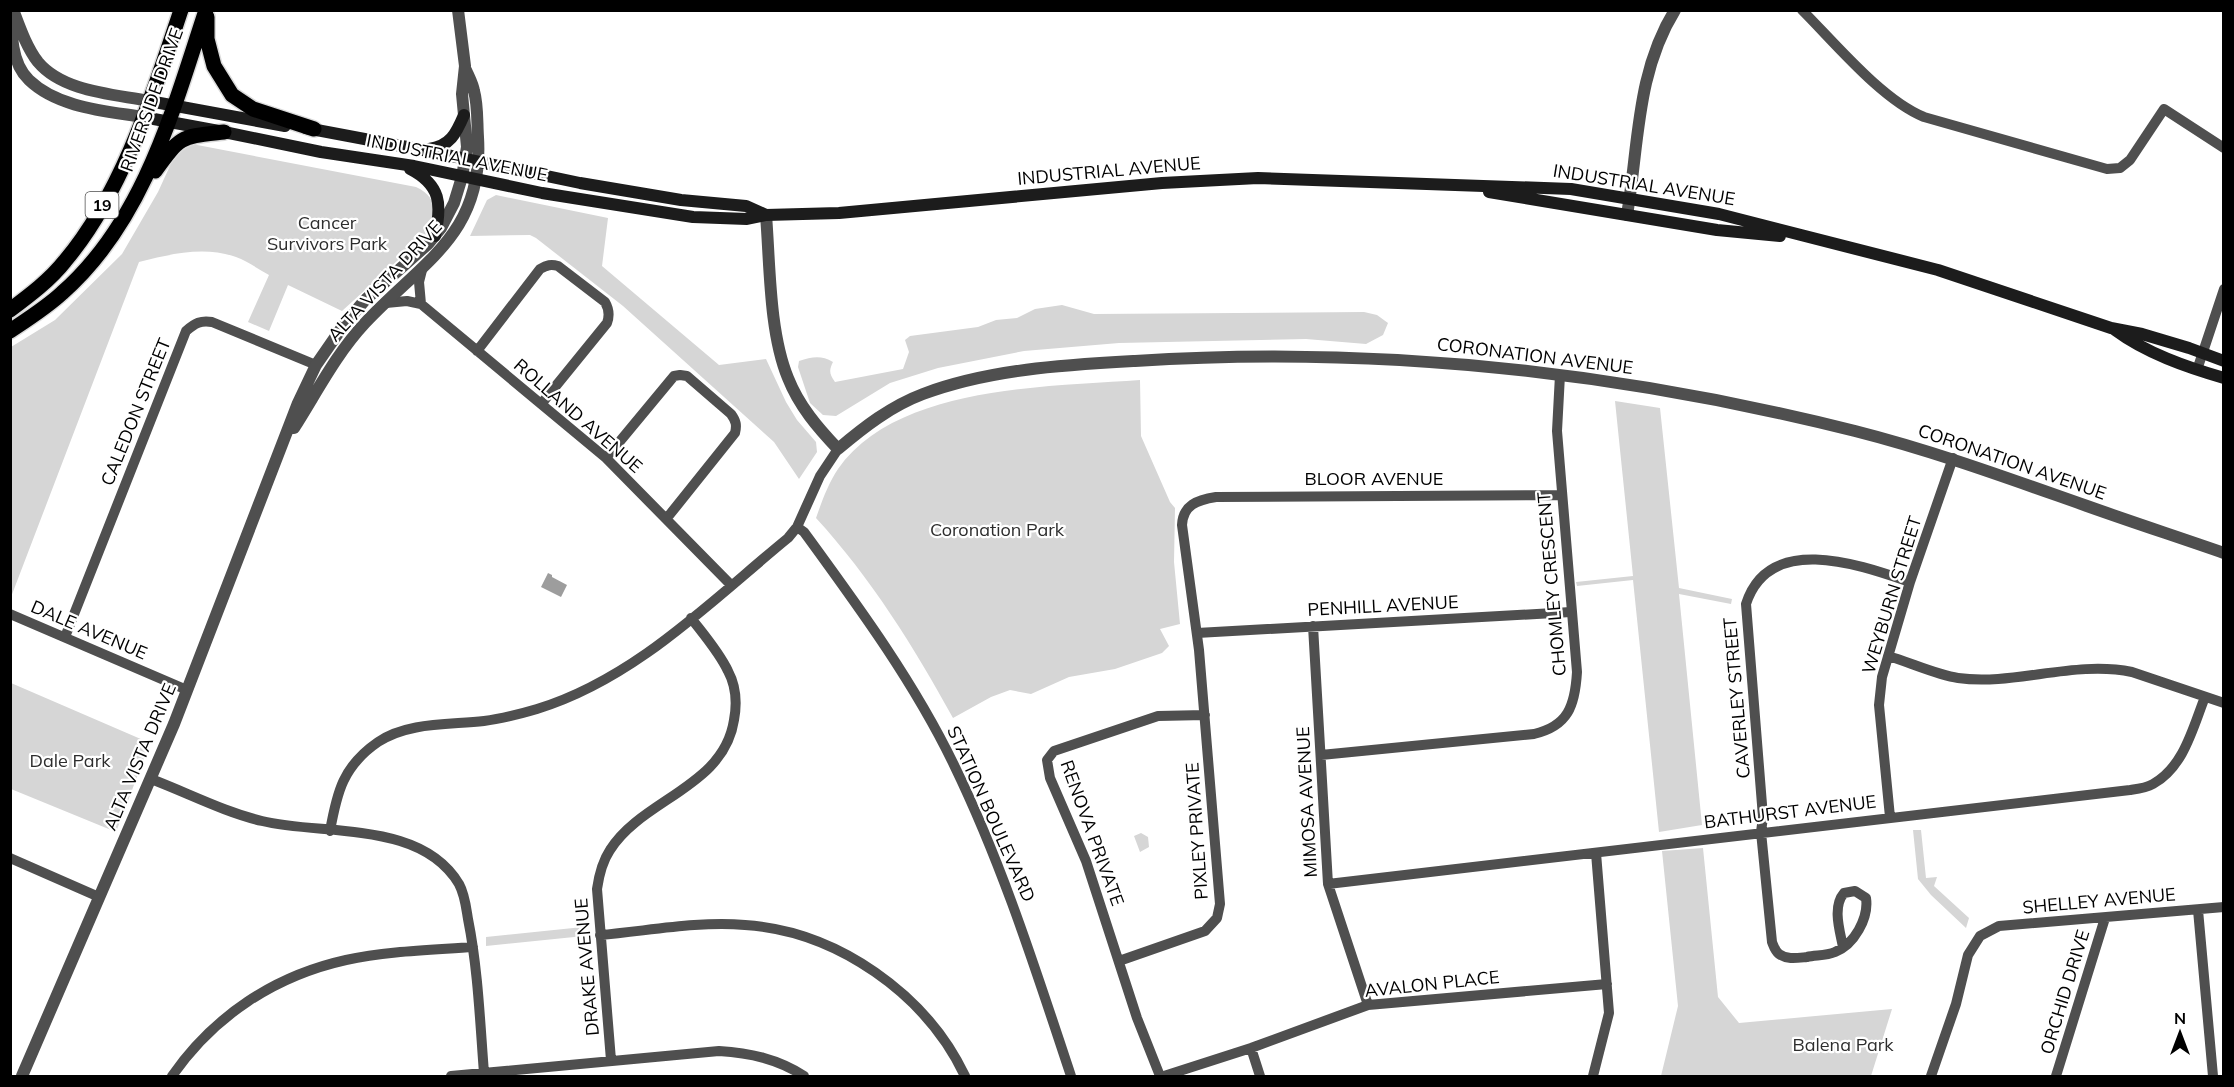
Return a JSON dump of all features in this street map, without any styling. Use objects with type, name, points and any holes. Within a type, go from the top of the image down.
[{"type":"main road","name":"RIVERSIDE DRIVE","points":[[10,310],[55,272],[80,241],[108,194],[129,152],[181,10]]},
{"type":"main road","name":"RIVERSIDE DRIVE","points":[[10,331],[62,293],[110,240],[134,200],[153,159],[207,10]]},
{"type":"main road","points":[[207,10],[209,51],[218,74],[232,95],[253,109],[314,129]]},
{"type":"main road","name":"INDUSTRIAL AVENUE","points":[[149,101],[314,129],[587,185],[681,200],[746,206],[766,214]]},
{"type":"main road","points":[[423,150],[438,148],[452,139],[464,115]]},
{"type":"main road","name":"INDUSTRIAL AVENUE","points":[[142,117],[542,193],[693,217],[747,219],[766,214],[864,211],[1151,184],[1258,178],[1538,187],[1630,198],[1719,214],[1938,270],[2111,328],[2142,334],[2202,352],[2223,361]]},
{"type":"main road","points":[[134,200],[173,146],[186,137],[224,132]]},
{"type":"main road","points":[[383,161],[411,169],[431,185],[438,197],[440,210],[435,236]]},
{"type":"main road","name":"INDUSTRIAL AVENUE","points":[[1456,186],[1716,230],[1823,241]]},
{"type":"main road","name":"INDUSTRIAL AVENUE","points":[[2111,328],[2133,344],[2223,378]]},
{"type":"street","points":[[12,10],[32,53],[41,66],[50,73],[82,87],[149,101]]},
{"type":"street","points":[[12,10],[11,34],[15,54],[29,80],[43,90],[68,101],[142,117]]},
{"type":"street","points":[[458,10],[465,66],[462,94],[467,147],[472,161]]},
{"type":"street","points":[[1627,215],[1649,67],[1656,44],[1675,10]]},
{"type":"street","points":[[1802,10],[1896,102],[1924,117],[2107,169],[2120,168],[2130,160],[2164,109],[2223,148]]},
{"type":"street","points":[[465,66],[475,92],[472,161]]},
{"type":"street","name":"ALTA VISTA DRIVE","points":[[22,1077],[188,690],[298,403],[316,365],[364,300],[435,236],[450,212],[462,177],[472,161]]},
{"type":"street","name":"ALTA VISTA DRIVE","points":[[282,448],[340,355],[366,322],[441,251],[458,228],[476,180],[472,161]]},
{"type":"street","points":[[330,831],[345,774],[377,743],[398,731],[487,721],[537,709],[574,695],[620,671],[691,618],[788,538],[797,527],[820,476],[838,449],[806,412],[788,379],[780,356],[772,299],[766,214]]},
{"type":"street","points":[[477,351],[540,269],[546,266],[552,264],[558,266],[605,302],[609,317],[607,323],[542,403]]},
{"type":"street","points":[[386,303],[407,301],[421,304],[419,282],[422,270]]},
{"type":"street","points":[[2197,370],[2223,289]]},
{"type":"street","name":"ROLLAND AVENUE","points":[[421,304],[606,458],[732,585]]},
{"type":"street","name":"CALEDON STREET","points":[[65,637],[186,331],[193,324],[202,321],[212,322],[316,365]]},
{"type":"street","name":"CORONATION AVENUE","points":[[838,449],[879,417],[924,394],[982,378],[1059,367],[1157,359],[1296,356],[1422,361],[1560,375],[1712,399],[1856,431],[1953,458],[2223,553]]},
{"type":"street","name":"CHOMLEY CRESCENT","points":[[1321,755],[1533,735],[1549,730],[1560,723],[1568,712],[1576,696],[1577,672],[1557,431],[1560,375]]},
{"type":"street","points":[[606,458],[674,376],[687,376],[731,414],[735,420],[735,433],[667,518]]},
{"type":"street","name":"WEYBURN STREET","points":[[1890,817],[1879,705],[1888,656],[1910,582],[1953,458]]},
{"type":"street","name":"BLOOR AVENUE","points":[[1189,505],[1201,499],[1216,497],[1561,495]]},
{"type":"street","name":"PIXLEY PRIVATE","points":[[1119,961],[1205,931],[1217,918],[1220,904],[1197,633],[1182,525],[1189,505]]},
{"type":"street","name":"STATION BOULEVARD","points":[[797,527],[804,532],[856,603],[933,725],[954,765],[1021,923],[1071,1077]]},
{"type":"street","name":"CAVERLEY STREET","points":[[1843,947],[1832,954],[1792,958],[1785,957],[1776,951],[1772,942],[1761,832],[1763,817],[1745,616],[1746,604],[1754,584],[1773,569],[1795,561],[1826,559],[1910,582]]},
{"type":"street","name":"PENHILL AVENUE","points":[[1197,633],[1571,612]]},
{"type":"street","name":"DALE AVENUE","points":[[10,614],[188,690]]},
{"type":"street","name":"DRAKE AVENUE","points":[[611,1060],[597,889],[600,869],[610,849],[628,830],[711,766],[725,749],[731,737],[736,710],[733,682],[718,653],[691,618]]},
{"type":"street","name":"MIMOSA AVENUE","points":[[1313,626],[1328,884],[1368,1005]]},
{"type":"street","points":[[1888,656],[1958,678],[1997,678],[2070,670],[2118,669],[2223,703]]},
{"type":"street","name":"BATHURST AVENUE","points":[[1328,884],[2130,790],[2152,785],[2169,772],[2183,753],[2205,697]]},
{"type":"street","name":"RENOVA PRIVATE","points":[[1162,1077],[1137,1018],[1086,861],[1050,777],[1047,760],[1054,751],[1158,716],[1205,715]]},
{"type":"street","points":[[151,779],[261,821],[385,836],[404,842],[430,855],[448,870],[464,896],[473,947],[484,1073]]},
{"type":"street","points":[[1593,1077],[1609,1013],[1596,853]]},
{"type":"street","points":[[10,858],[99,897]]},
{"type":"street","points":[[1855,891],[1866,898],[1866,911],[1858,931],[1843,947],[1838,913],[1839,902],[1844,893],[1855,891]]},
{"type":"street","name":"SHELLEY AVENUE","points":[[1931,1077],[1956,1004],[1968,955],[1980,936],[1999,926],[2223,907]]},
{"type":"street","points":[[2198,910],[2213,1077]]},
{"type":"street","name":"ORCHID DRIVE","points":[[2055,1077],[2105,918]]},
{"type":"street","points":[[600,935],[689,926],[741,924],[781,931],[823,944],[872,970],[904,995],[938,1032],[965,1077]]},
{"type":"street","points":[[172,1077],[191,1052],[223,1019],[241,1005],[280,982],[312,969],[348,959],[473,947]]},
{"type":"street","name":"AVALON PLACE","points":[[1162,1077],[1251,1048],[1368,1005],[1606,984]]},
{"type":"street","points":[[1251,1048],[1260,1077]]},
{"type":"street","points":[[451,1077],[704,1051],[735,1052],[769,1059],[790,1067],[804,1077]]},
{"type":"green space","name":"Cancer Survivors Park","points":[[192,144],[416,187],[428,195],[434,205],[433,224],[430,231],[342,311],[288,285],[269,331],[248,322],[269,275],[244,261],[224,254],[200,252],[175,254],[139,262],[11,597],[11,347],[55,320],[122,254],[158,192],[174,157],[181,149]]},
{"type":"green space","points":[[496,195],[608,218],[602,266],[719,365],[766,359],[786,402],[797,420],[816,442],[817,452],[799,479],[774,442],[623,306],[536,238],[530,235],[470,236],[487,200]]},
{"type":"green space","points":[[1062,305],[1094,314],[1364,312],[1377,315],[1388,323],[1383,335],[1366,344],[1306,339],[1119,343],[1024,351],[938,368],[890,383],[836,416],[823,415],[810,403],[798,367],[799,361],[808,358],[829,360],[833,362],[830,372],[835,382],[903,369],[909,352],[905,340],[910,336],[978,327],[996,320],[1017,318],[1035,309]]},
{"type":"green space","name":"Coronation Park","points":[[1140,380],[1141,436],[1170,502],[1175,508],[1174,562],[1180,624],[1160,629],[1169,646],[1162,653],[1115,669],[1069,677],[1031,694],[1010,690],[991,697],[953,718],[891,614],[816,518],[834,475],[864,441],[897,421],[935,406],[1020,389]]},
{"type":"green space","points":[[1615,401],[1660,408],[1679,588],[1732,599],[1731,604],[1679,594],[1702,825],[1659,832],[1633,580],[1577,586],[1576,582],[1633,576]]},
{"type":"green space","name":"Dale Park","points":[[11,683],[150,743],[116,832],[11,789]]},
{"type":"green space","points":[[1913,830],[1921,830],[1926,878],[1937,877],[1934,886],[1969,918],[1966,928],[1931,895],[1918,879]]},
{"type":"green space","points":[[1141,833],[1148,837],[1149,847],[1140,852],[1134,836]]},
{"type":"green space","name":"Balena Park","points":[[1703,848],[1718,997],[1739,1023],[1892,1009],[1871,1076],[1661,1076],[1678,1006],[1662,851]]},
{"type":"green space","points":[[583,927],[584,936],[486,946],[486,937]]},
{"type":"shaded area","points":[[548,573],[567,585],[561,597],[541,587]]}]
